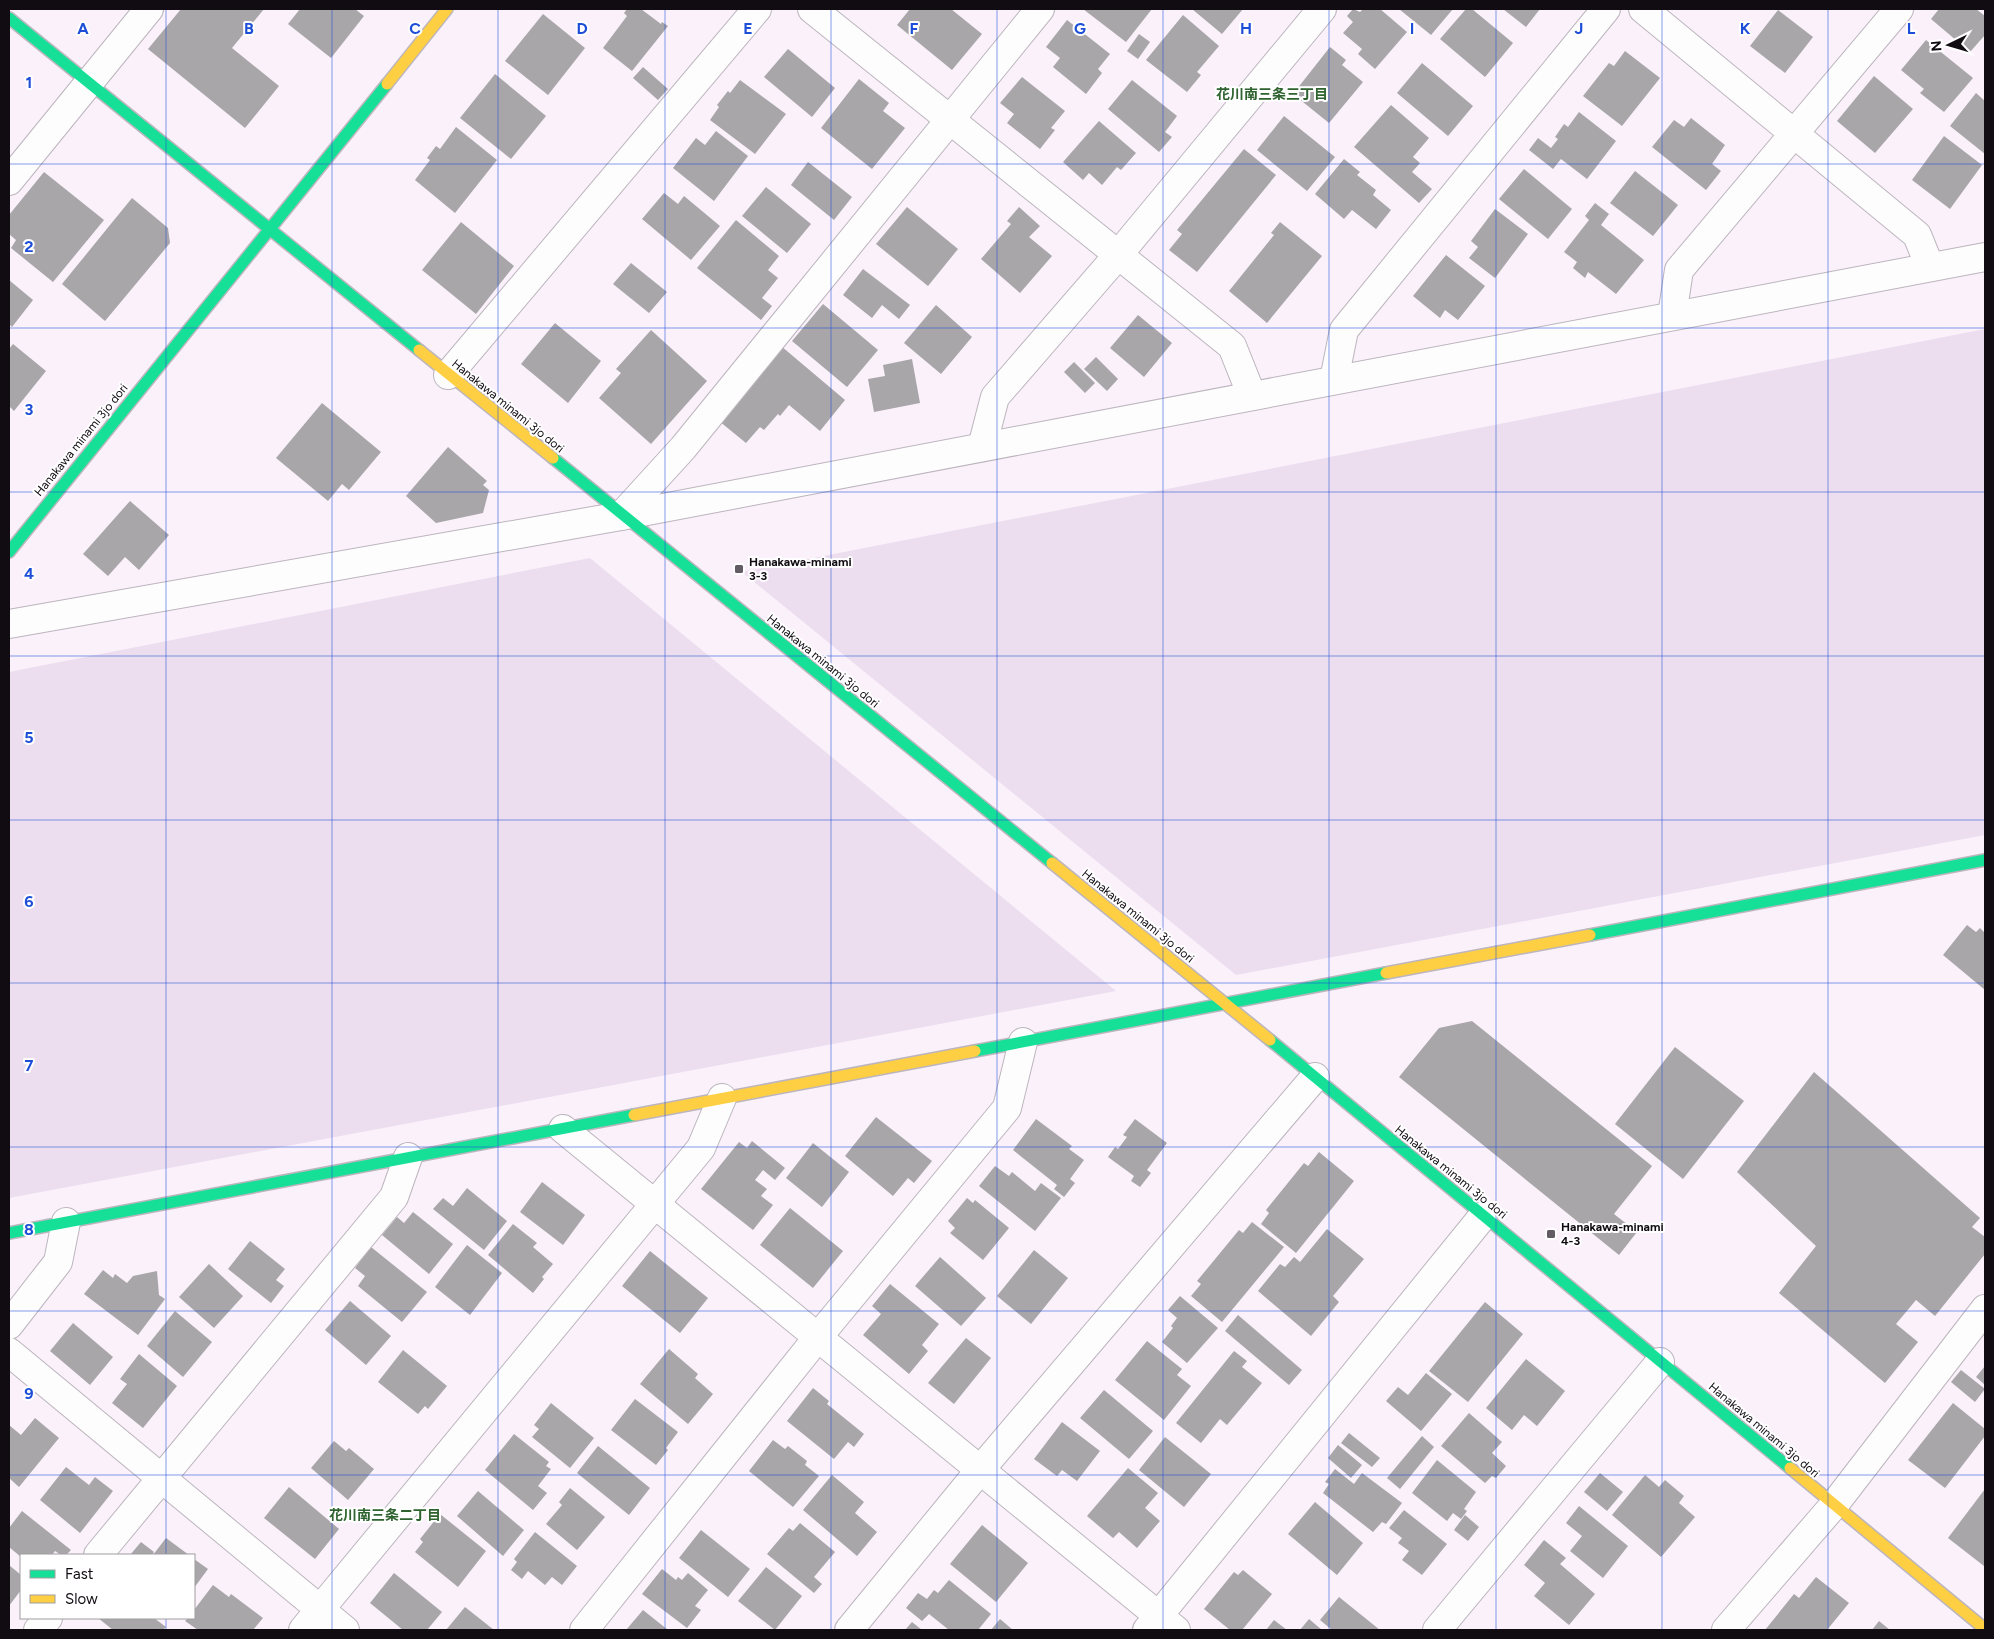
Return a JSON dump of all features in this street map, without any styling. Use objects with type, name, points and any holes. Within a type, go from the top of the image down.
[{"type":"street","points":[[9,181],[149,9]]},
{"type":"street","name":"Hanakawa minami 3jo dori","points":[[9,552],[447,9]]},
{"type":"street","points":[[448,375],[756,9]]},
{"type":"street","points":[[812,9],[1232,346],[1252,396]]},
{"type":"street","points":[[621,516],[683,448],[1040,9]]},
{"type":"street","points":[[982,448],[995,397],[1118,254],[1322,9]]},
{"type":"street","points":[[1334,380],[1344,330],[1606,9]]},
{"type":"street","points":[[1643,9],[1917,234],[1930,268]]},
{"type":"street","points":[[1672,316],[1679,270],[1899,9]]},
{"type":"street","name":"Hanakawa minami 3jo dori","points":[[9,18],[1315,1077],[1985,1629]]},
{"type":"street","points":[[9,624],[621,516],[1985,257]]},
{"type":"street","points":[[9,1233],[1985,860]]},
{"type":"street","points":[[584,1630],[818,1337],[1007,1108],[1023,1042]]},
{"type":"street","points":[[850,1630],[980,1470],[1315,1077]]},
{"type":"street","points":[[312,1620],[701,1148],[722,1098]]},
{"type":"street","points":[[563,1128],[980,1470],[1161,1625],[1483,1216]]},
{"type":"street","points":[[99,1554],[394,1197],[408,1158]]},
{"type":"street","points":[[9,1325],[58,1262],[66,1222]]},
{"type":"street","points":[[1726,1630],[1834,1505],[1985,1309]]},
{"type":"street","points":[[9,1352],[160,1478],[312,1620],[345,1630]]},
{"type":"street","points":[[1437,1630],[1660,1362]]},
{"type":"street","points":[[38,1630],[47,1619]]},
{"type":"shaded area","points":[[1985,329],[1985,835],[1236,975],[742,572]]},
{"type":"shaded area","points":[[590,558],[1116,991],[9,1198],[9,672]]},
{"type":"building","points":[[181,9],[264,9],[232,48],[279,86],[245,128],[148,49]]},
{"type":"building","points":[[300,9],[355,9],[364,16],[331,58],[288,24]]},
{"type":"building","points":[[627,9],[641,9],[661,24],[662,22],[668,26],[632,71],[603,48],[627,16],[624,13]]},
{"type":"building","points":[[910,9],[951,9],[982,34],[952,70],[897,25]]},
{"type":"building","points":[[1083,9],[1152,9],[1126,42]]},
{"type":"building","points":[[1192,9],[1243,9],[1222,34]]},
{"type":"building","points":[[1353,9],[1360,12],[1363,9],[1380,9],[1407,32],[1375,69],[1358,54],[1362,49],[1343,33],[1353,22],[1347,16]]},
{"type":"building","points":[[1399,9],[1453,9],[1431,35]]},
{"type":"building","points":[[1466,9],[1472,9],[1513,43],[1485,77],[1440,39]]},
{"type":"building","points":[[1503,9],[1540,9],[1526,27]]},
{"type":"building","points":[[1939,9],[1976,9],[1985,16],[1985,35],[1970,52],[1931,19]]},
{"type":"building","points":[[1778,10],[1813,37],[1785,73],[1750,46]]},
{"type":"building","points":[[543,14],[585,48],[548,95],[505,61]]},
{"type":"building","points":[[1183,15],[1219,46],[1197,72],[1201,75],[1187,92],[1146,60]]},
{"type":"building","points":[[1067,20],[1110,54],[1098,69],[1102,73],[1086,94],[1053,67],[1060,58],[1046,47]]},
{"type":"building","points":[[1139,34],[1150,42],[1138,59],[1127,51]]},
{"type":"building","points":[[1926,40],[1973,78],[1944,112],[1920,93],[1924,89],[1901,70]]},
{"type":"building","points":[[1330,47],[1346,60],[1342,65],[1363,82],[1329,123],[1293,94]]},
{"type":"building","points":[[788,49],[835,88],[812,117],[764,77]]},
{"type":"building","points":[[1625,51],[1660,78],[1622,126],[1583,96],[1609,63],[1614,66]]},
{"type":"building","points":[[1422,63],[1473,106],[1448,136],[1397,93]]},
{"type":"building","points":[[643,67],[668,89],[658,100],[633,78]]},
{"type":"building","points":[[495,74],[546,116],[511,159],[460,118]]},
{"type":"building","points":[[1874,76],[1913,109],[1875,153],[1837,121]]},
{"type":"building","points":[[1022,77],[1065,111],[1051,128],[1055,130],[1040,149],[1007,123],[1014,114],[1000,103]]},
{"type":"building","points":[[859,79],[889,103],[883,111],[905,128],[872,169],[821,128]]},
{"type":"building","points":[[740,80],[786,114],[755,154],[710,120],[719,107],[717,105]]},
{"type":"building","points":[[1132,80],[1177,116],[1165,132],[1172,137],[1159,152],[1108,109]]},
{"type":"building","points":[[1976,93],[1985,101],[1985,154],[1950,126]]},
{"type":"building","points":[[1391,105],[1429,138],[1413,157],[1420,163],[1412,172],[1432,189],[1419,203],[1354,147]]},
{"type":"building","points":[[1579,112],[1616,141],[1587,179],[1561,159],[1553,169],[1529,150],[1538,138],[1551,148],[1558,139],[1555,137],[1564,124],[1568,127]]},
{"type":"building","points":[[1284,116],[1335,157],[1307,191],[1257,150]]},
{"type":"building","points":[[1691,118],[1725,145],[1712,164],[1721,171],[1706,190],[1652,147],[1674,120],[1684,127]]},
{"type":"building","points":[[1099,121],[1136,153],[1121,170],[1117,167],[1102,185],[1089,173],[1083,180],[1063,162]]},
{"type":"building","points":[[456,127],[497,160],[455,213],[415,180],[430,160],[427,158],[436,146],[440,149]]},
{"type":"building","points":[[716,131],[748,156],[714,201],[673,168],[696,138],[705,145]]},
{"type":"building","points":[[1944,136],[1982,165],[1950,209],[1912,180]]},
{"type":"building","points":[[1244,149],[1276,175],[1197,272],[1169,250],[1182,234],[1177,230]]},
{"type":"building","points":[[1344,159],[1360,172],[1357,175],[1376,190],[1373,195],[1391,210],[1376,229],[1352,210],[1344,219],[1315,194]]},
{"type":"building","points":[[808,162],[852,197],[834,220],[791,185]]},
{"type":"building","points":[[1524,169],[1572,209],[1548,239],[1499,199]]},
{"type":"building","points":[[1635,171],[1678,205],[1653,236],[1610,203]]},
{"type":"building","points":[[44,172],[104,220],[53,282],[11,248],[16,240],[9,234],[9,215]]},
{"type":"building","points":[[766,187],[811,224],[787,253],[742,216]]},
{"type":"building","points":[[664,193],[678,204],[684,196],[720,226],[691,260],[642,219]]},
{"type":"building","points":[[132,198],[168,228],[170,243],[105,321],[62,284]]},
{"type":"building","points":[[1595,203],[1609,214],[1601,225],[1644,260],[1616,294],[1588,272],[1585,278],[1573,268],[1577,262],[1564,252],[1589,220],[1585,216]]},
{"type":"building","points":[[907,207],[958,249],[928,286],[876,244]]},
{"type":"building","points":[[1019,207],[1040,226],[1029,237],[1052,256],[1020,293],[981,259],[1011,224],[1007,221]]},
{"type":"building","points":[[1495,209],[1528,234],[1495,278],[1469,258],[1478,247],[1471,241]]},
{"type":"building","points":[[736,220],[779,256],[768,270],[778,278],[762,298],[772,306],[761,320],[697,268]]},
{"type":"building","points":[[461,222],[514,266],[476,314],[422,270]]},
{"type":"building","points":[[1280,222],[1322,256],[1267,323],[1229,291],[1274,235],[1271,233]]},
{"type":"building","points":[[1446,255],[1485,286],[1458,320],[1445,310],[1440,318],[1413,296]]},
{"type":"building","points":[[631,263],[667,292],[649,313],[613,284]]},
{"type":"building","points":[[863,269],[910,305],[899,319],[882,305],[872,318],[843,295]]},
{"type":"building","points":[[9,280],[33,300],[12,327],[9,324]]},
{"type":"building","points":[[823,304],[878,350],[847,387],[792,341]]},
{"type":"building","points":[[936,305],[972,337],[941,374],[904,343]]},
{"type":"building","points":[[1138,315],[1172,343],[1144,377],[1110,348]]},
{"type":"building","points":[[555,323],[601,361],[568,403],[521,364]]},
{"type":"building","points":[[651,330],[707,381],[651,444],[599,398],[621,373],[616,369]]},
{"type":"building","points":[[13,344],[46,371],[14,411],[9,406],[9,349]]},
{"type":"building","points":[[781,346],[845,400],[820,431],[789,405],[764,430],[760,427],[746,443],[719,421]]},
{"type":"building","points":[[1096,357],[1118,379],[1107,391],[1084,369]]},
{"type":"building","points":[[912,359],[920,403],[874,412],[868,379],[885,376],[883,365]]},
{"type":"building","points":[[1074,362],[1095,383],[1085,393],[1064,372]]},
{"type":"building","points":[[322,403],[381,452],[349,490],[342,484],[328,501],[276,458]]},
{"type":"building","points":[[448,447],[487,481],[483,485],[489,490],[483,513],[436,523],[406,496]]},
{"type":"building","points":[[130,501],[169,535],[139,570],[125,557],[108,576],[83,554]]},
{"type":"building","points":[[1967,925],[1976,932],[1980,928],[1985,933],[1985,990],[1943,955]]},
{"type":"building","points":[[1472,1021],[1652,1166],[1614,1214],[1637,1232],[1619,1255],[1399,1077],[1439,1028]]},
{"type":"building","points":[[1675,1047],[1744,1101],[1683,1179],[1615,1124]]},
{"type":"building","points":[[1814,1072],[1980,1218],[1972,1227],[1985,1237],[1985,1254],[1935,1316],[1916,1300],[1896,1324],[1918,1342],[1885,1383],[1779,1293],[1816,1246],[1737,1172]]},
{"type":"building","points":[[876,1117],[932,1161],[914,1183],[908,1178],[893,1196],[845,1156]]},
{"type":"building","points":[[1036,1119],[1072,1146],[1069,1149],[1084,1160],[1070,1179],[1075,1183],[1064,1197],[1054,1189],[1057,1185],[1013,1150]]},
{"type":"building","points":[[1135,1119],[1167,1143],[1147,1170],[1151,1173],[1140,1187],[1131,1181],[1134,1176],[1108,1157],[1115,1147],[1118,1149],[1127,1137],[1123,1135]]},
{"type":"building","points":[[752,1141],[785,1168],[775,1180],[763,1170],[755,1180],[767,1189],[761,1196],[773,1205],[753,1230],[701,1189],[739,1142],[747,1148]]},
{"type":"building","points":[[813,1143],[849,1172],[822,1207],[786,1178]]},
{"type":"building","points":[[1319,1152],[1354,1181],[1296,1253],[1261,1224],[1269,1213],[1266,1210],[1304,1163],[1308,1166]]},
{"type":"building","points":[[995,1166],[1009,1176],[1012,1172],[1035,1191],[1041,1183],[1061,1198],[1035,1231],[979,1186]]},
{"type":"building","points":[[542,1182],[585,1215],[563,1245],[520,1212]]},
{"type":"building","points":[[467,1188],[507,1221],[484,1250],[433,1209],[443,1198],[453,1206]]},
{"type":"building","points":[[967,1198],[973,1203],[975,1200],[1009,1228],[983,1260],[950,1233],[955,1228],[948,1221]]},
{"type":"building","points":[[790,1208],[843,1251],[813,1288],[760,1245]]},
{"type":"building","points":[[413,1212],[453,1244],[429,1274],[382,1235],[397,1217],[404,1223]]},
{"type":"building","points":[[1252,1222],[1284,1247],[1222,1322],[1191,1296],[1201,1284],[1197,1281],[1239,1230],[1243,1233]]},
{"type":"building","points":[[513,1224],[537,1243],[533,1247],[553,1264],[542,1277],[544,1279],[533,1293],[488,1255]]},
{"type":"building","points":[[1327,1229],[1364,1259],[1333,1296],[1339,1302],[1311,1336],[1258,1291],[1280,1264],[1285,1267],[1294,1257],[1300,1262]]},
{"type":"building","points":[[250,1241],[285,1269],[276,1280],[284,1286],[271,1303],[228,1269]]},
{"type":"building","points":[[467,1245],[502,1273],[470,1315],[435,1287]]},
{"type":"building","points":[[371,1247],[427,1292],[402,1322],[358,1286],[365,1276],[355,1268]]},
{"type":"building","points":[[1034,1250],[1068,1278],[1031,1324],[997,1296]]},
{"type":"building","points":[[650,1251],[708,1298],[680,1333],[622,1286]]},
{"type":"building","points":[[940,1257],[986,1298],[961,1326],[915,1286]]},
{"type":"building","points":[[209,1264],[243,1296],[214,1328],[179,1297]]},
{"type":"building","points":[[103,1270],[113,1278],[115,1274],[127,1283],[133,1276],[157,1271],[159,1295],[165,1299],[138,1335],[84,1294]]},
{"type":"building","points":[[890,1284],[939,1324],[922,1345],[928,1351],[909,1374],[863,1335],[881,1314],[872,1306]]},
{"type":"building","points":[[1180,1296],[1218,1328],[1187,1363],[1162,1342],[1173,1328],[1171,1326],[1177,1318],[1168,1310]]},
{"type":"building","points":[[350,1301],[391,1336],[366,1365],[325,1330]]},
{"type":"building","points":[[1485,1302],[1523,1334],[1468,1402],[1429,1371]]},
{"type":"building","points":[[175,1311],[212,1342],[183,1377],[147,1346]]},
{"type":"building","points":[[1238,1315],[1302,1370],[1289,1385],[1225,1331]]},
{"type":"building","points":[[73,1323],[113,1357],[90,1385],[50,1351]]},
{"type":"building","points":[[966,1338],[991,1358],[954,1404],[928,1383]]},
{"type":"building","points":[[1147,1341],[1182,1369],[1177,1375],[1191,1386],[1164,1420],[1115,1380]]},
{"type":"building","points":[[669,1349],[698,1374],[695,1378],[713,1394],[688,1424],[640,1384]]},
{"type":"building","points":[[403,1350],[447,1386],[428,1409],[425,1406],[418,1414],[378,1382]]},
{"type":"building","points":[[1234,1351],[1247,1361],[1242,1367],[1262,1383],[1227,1425],[1220,1419],[1201,1443],[1176,1423]]},
{"type":"building","points":[[139,1354],[177,1386],[143,1428],[112,1403],[127,1384],[120,1379]]},
{"type":"building","points":[[1526,1359],[1565,1391],[1537,1426],[1524,1415],[1512,1430],[1486,1408]]},
{"type":"building","points":[[1985,1366],[1985,1385],[1976,1377]]},
{"type":"building","points":[[1961,1370],[1985,1389],[1975,1402],[1951,1382]]},
{"type":"building","points":[[1426,1373],[1452,1394],[1421,1431],[1386,1401],[1398,1387],[1408,1395]]},
{"type":"building","points":[[813,1388],[829,1401],[827,1404],[864,1434],[854,1447],[848,1442],[834,1459],[787,1421]]},
{"type":"building","points":[[1104,1390],[1153,1431],[1129,1459],[1080,1418]]},
{"type":"building","points":[[635,1399],[678,1432],[666,1448],[668,1450],[656,1465],[611,1430]]},
{"type":"building","points":[[551,1403],[594,1438],[570,1468],[532,1437],[539,1429],[534,1425]]},
{"type":"building","points":[[1953,1403],[1985,1429],[1985,1436],[1945,1488],[1908,1460]]},
{"type":"building","points":[[1469,1413],[1502,1442],[1492,1453],[1506,1466],[1496,1478],[1492,1476],[1485,1483],[1441,1446]]},
{"type":"building","points":[[35,1418],[59,1438],[19,1487],[9,1478],[9,1425],[21,1435]]},
{"type":"building","points":[[1062,1422],[1100,1451],[1077,1481],[1062,1470],[1057,1476],[1034,1459]]},
{"type":"building","points":[[1349,1433],[1380,1458],[1372,1467],[1341,1443]]},
{"type":"building","points":[[514,1434],[549,1462],[546,1466],[551,1469],[538,1486],[547,1493],[533,1510],[485,1470]]},
{"type":"building","points":[[1422,1436],[1434,1447],[1400,1489],[1387,1478]]},
{"type":"building","points":[[1165,1437],[1211,1474],[1184,1507],[1139,1470]]},
{"type":"building","points":[[773,1440],[785,1449],[788,1446],[807,1461],[805,1465],[819,1476],[793,1507],[749,1471]]},
{"type":"building","points":[[334,1441],[346,1451],[349,1448],[374,1469],[348,1500],[311,1468]]},
{"type":"building","points":[[1338,1445],[1362,1465],[1351,1478],[1328,1458]]},
{"type":"building","points":[[598,1446],[650,1488],[629,1515],[577,1473]]},
{"type":"building","points":[[1437,1460],[1476,1492],[1464,1509],[1467,1511],[1461,1519],[1453,1513],[1447,1521],[1412,1493]]},
{"type":"building","points":[[66,1467],[89,1485],[95,1477],[113,1491],[80,1533],[40,1500]]},
{"type":"building","points":[[1128,1468],[1158,1493],[1145,1508],[1160,1521],[1137,1548],[1119,1532],[1113,1538],[1087,1516]]},
{"type":"building","points":[[1335,1469],[1354,1484],[1362,1473],[1402,1503],[1386,1524],[1382,1522],[1373,1532],[1323,1493],[1329,1484],[1325,1482]]},
{"type":"building","points":[[1600,1473],[1623,1492],[1607,1511],[1584,1492]]},
{"type":"building","points":[[832,1475],[864,1502],[855,1513],[877,1532],[857,1556],[803,1510]]},
{"type":"building","points":[[1645,1475],[1659,1487],[1665,1480],[1684,1496],[1679,1503],[1695,1517],[1661,1557],[1612,1515]]},
{"type":"building","points":[[289,1487],[339,1529],[315,1559],[264,1518]]},
{"type":"building","points":[[570,1488],[605,1517],[577,1550],[546,1524],[562,1505],[559,1502]]},
{"type":"building","points":[[1985,1489],[1985,1565],[1984,1566],[1948,1538]]},
{"type":"building","points":[[478,1491],[524,1530],[503,1556],[457,1516]]},
{"type":"building","points":[[1315,1502],[1363,1543],[1337,1575],[1288,1534]]},
{"type":"building","points":[[1579,1506],[1628,1546],[1603,1578],[1570,1551],[1582,1536],[1566,1523]]},
{"type":"building","points":[[1404,1510],[1447,1544],[1422,1575],[1402,1560],[1409,1551],[1398,1543],[1402,1538],[1389,1528]]},
{"type":"building","points":[[22,1511],[71,1550],[67,1554],[60,1554],[55,1551],[53,1554],[20,1554],[20,1556],[9,1547],[9,1528]]},
{"type":"building","points":[[440,1514],[486,1551],[458,1587],[415,1552],[423,1542],[420,1539]]},
{"type":"building","points":[[1465,1515],[1479,1527],[1468,1541],[1454,1530]]},
{"type":"building","points":[[800,1523],[835,1552],[814,1577],[822,1584],[814,1593],[767,1554],[789,1528],[793,1531]]},
{"type":"building","points":[[982,1525],[1028,1563],[996,1602],[950,1564]]},
{"type":"building","points":[[701,1530],[750,1569],[728,1597],[679,1558]]},
{"type":"building","points":[[535,1532],[577,1566],[562,1585],[552,1577],[545,1585],[528,1571],[522,1579],[511,1570],[517,1562],[514,1559]]},
{"type":"building","points":[[166,1538],[188,1554],[154,1554]]},
{"type":"building","points":[[1544,1540],[1566,1558],[1560,1564],[1595,1594],[1569,1625],[1534,1596],[1545,1583],[1524,1565]]},
{"type":"building","points":[[141,1542],[154,1552],[153,1554],[131,1554]]},
{"type":"building","points":[[195,1560],[208,1569],[195,1587]]},
{"type":"building","points":[[9,1565],[20,1574],[20,1591],[9,1606]]},
{"type":"building","points":[[766,1567],[802,1596],[775,1630],[738,1601]]},
{"type":"building","points":[[662,1569],[676,1580],[678,1577],[682,1580],[688,1573],[708,1590],[695,1606],[701,1610],[687,1628],[642,1594]]},
{"type":"building","points":[[1243,1570],[1272,1594],[1242,1630],[1230,1630],[1204,1609],[1234,1572],[1238,1575]]},
{"type":"building","points":[[394,1573],[442,1612],[427,1630],[403,1630],[370,1603]]},
{"type":"building","points":[[1816,1577],[1849,1603],[1827,1630],[1765,1630],[1794,1594],[1799,1598]]},
{"type":"building","points":[[949,1580],[991,1614],[978,1630],[949,1630],[929,1614],[922,1621],[906,1608],[918,1593],[927,1599],[934,1590],[938,1593]]},
{"type":"building","points":[[213,1585],[229,1597],[231,1594],[263,1618],[253,1630],[198,1630],[185,1621],[187,1619],[195,1619],[195,1609]]},
{"type":"building","points":[[1339,1597],[1380,1630],[1332,1630],[1320,1620]]},
{"type":"building","points":[[465,1607],[494,1630],[446,1630]]},
{"type":"building","points":[[643,1610],[668,1630],[626,1630]]},
{"type":"building","points":[[99,1619],[155,1619],[166,1627],[163,1630],[113,1630]]},
{"type":"building","points":[[1000,1619],[1013,1630],[991,1630]]},
{"type":"building","points":[[1309,1619],[1322,1630],[1300,1630]]},
{"type":"building","points":[[1274,1620],[1287,1630],[1266,1630]]},
{"type":"building","points":[[1879,1621],[1890,1630],[1872,1630]]},
{"type":"building","points":[[912,1622],[922,1630],[905,1630]]},
{"type":"traffic: fast","points":[[9,18],[419,350]]},
{"type":"traffic: fast","points":[[9,552],[387,84]]},
{"type":"traffic: fast","points":[[553,458],[1052,863]]},
{"type":"traffic: fast","points":[[1590,935],[1985,860]]},
{"type":"traffic: fast","points":[[975,1051],[1386,973]]},
{"type":"traffic: fast","points":[[1270,1040],[1790,1468]]},
{"type":"traffic: fast","points":[[9,1233],[634,1115]]},
{"type":"traffic: slow","points":[[387,84],[447,9]]},
{"type":"traffic: slow","points":[[419,350],[553,458]]},
{"type":"traffic: slow","points":[[1052,863],[1270,1040]]},
{"type":"traffic: slow","points":[[1386,973],[1590,935]]},
{"type":"traffic: slow","points":[[634,1115],[975,1051]]},
{"type":"traffic: slow","points":[[1790,1468],[1985,1629]]},
{"type":"place","name":"Hanakawa-minami 3-3","points":[[739,569]]},
{"type":"place","name":"Hanakawa-minami 4-3","points":[[1551,1234]]},
{"type":"district","name":"花川南三条三丁目","points":[[1272,94]]},
{"type":"district","name":"花川南三条二丁目","points":[[385,1515]]}]
